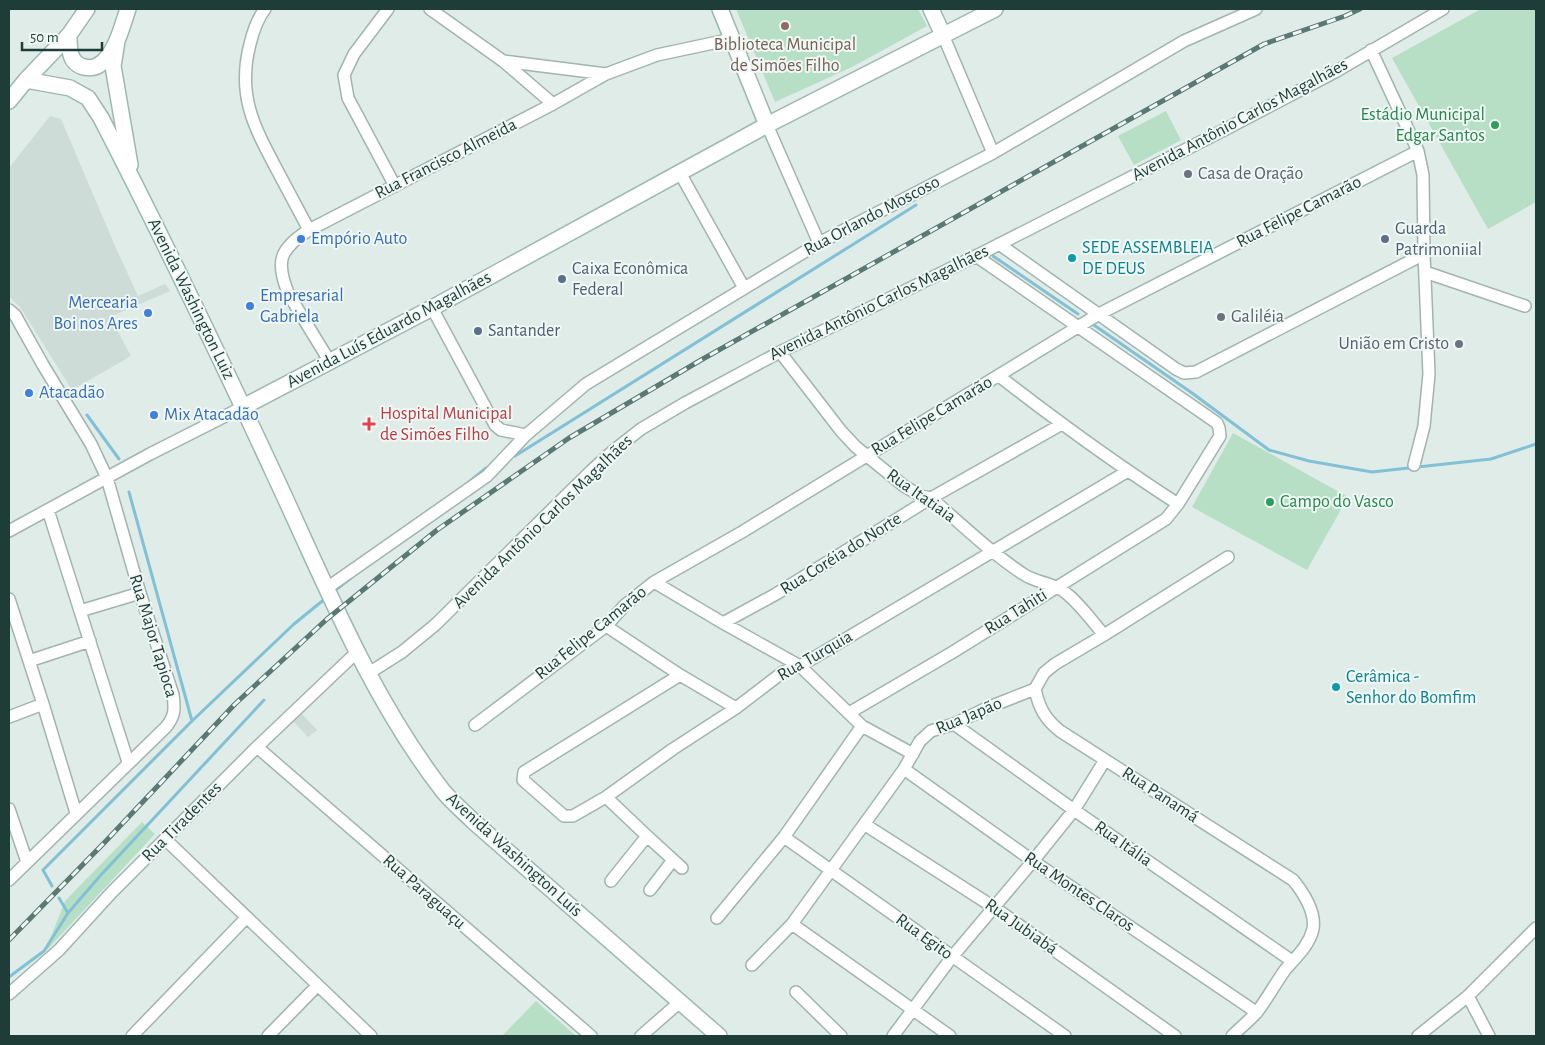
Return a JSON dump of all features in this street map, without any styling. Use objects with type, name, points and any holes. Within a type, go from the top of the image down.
[{"type":"main road","points":[[9,101],[26,80],[69,35],[87,9]]},
{"type":"main road","points":[[69,35],[70,53],[74,61],[80,66],[90,68],[102,64],[117,41],[128,9]]},
{"type":"main road","points":[[720,9],[767,125]]},
{"type":"main road","points":[[931,9],[943,36]]},
{"type":"main road","name":"Avenida Luís Eduardo Magalhães","points":[[243,407],[432,308],[767,125],[995,9]]},
{"type":"main road","name":"Avenida Washington Luiz","points":[[117,41],[113,66],[132,179]]},
{"type":"main road","name":"Avenida Washington Luiz","points":[[26,80],[70,88],[88,98],[108,131],[243,407],[332,599]]},
{"type":"main road","points":[[108,131],[120,112]]},
{"type":"main road","name":"Avenida Washington Luís","points":[[332,599],[357,652],[398,726],[445,792],[474,822],[719,1036]]},
{"type":"street","points":[[265,9],[253,32],[248,50],[245,78],[246,99],[260,138],[309,230]]},
{"type":"street","points":[[388,9],[354,54],[344,74],[348,98],[395,186]]},
{"type":"street","points":[[430,9],[503,61],[553,104]]},
{"type":"street","name":"Rua Orlando Moscoso","points":[[332,599],[372,555],[406,534],[487,476],[526,435],[586,384],[819,243],[993,152],[1184,41],[1256,9]]},
{"type":"street","name":"Avenida Antônio Carlos Magalhães","points":[[368,673],[402,652],[435,625],[613,450],[641,429],[780,352],[976,256],[1335,72],[1443,9]]},
{"type":"street","points":[[943,36],[993,152]]},
{"type":"street","name":"Rua Francisco Almeida","points":[[330,362],[289,295],[280,269],[282,257],[294,239],[553,104],[606,74],[657,55],[732,39]]},
{"type":"street","points":[[1371,50],[1418,151],[1423,175],[1429,374],[1424,426],[1414,465]]},
{"type":"street","points":[[503,61],[606,74]]},
{"type":"street","points":[[767,125],[819,243]]},
{"type":"street","name":"Rua Felipe Camarão","points":[[475,725],[606,626],[625,605],[654,582],[742,532],[1099,314],[1418,151]]},
{"type":"street","points":[[680,173],[744,288]]},
{"type":"street","points":[[999,244],[1184,373],[1196,372],[1424,254]]},
{"type":"street","points":[[976,256],[1079,326]]},
{"type":"street","points":[[1426,272],[1525,306]]},
{"type":"street","points":[[432,308],[495,425],[501,430],[526,435]]},
{"type":"street","name":"Rua Major Tapioca","points":[[9,310],[15,315],[91,444],[107,478],[175,706],[171,720],[9,880]]},
{"type":"street","name":"Rua Tahiti","points":[[849,713],[953,652],[1166,518],[1178,504],[1218,440],[1220,432],[1216,423],[1079,326]]},
{"type":"street","name":"Rua Itatiaia","points":[[780,352],[841,431],[856,447],[904,486],[921,496],[931,498],[992,551],[1028,577],[1056,588],[1069,596],[1104,635]]},
{"type":"street","points":[[999,376],[1062,424],[1178,504]]},
{"type":"street","name":"Avenida Luís Eduardo Magalhães","points":[[9,531],[243,407]]},
{"type":"street","name":"Rua Coréia do Norte","points":[[723,623],[776,594],[931,498],[1062,424]]},
{"type":"street","name":"Rua Turquia","points":[[680,674],[524,772],[522,778],[566,817],[573,816],[606,797],[673,749],[736,708],[783,672],[800,666],[1128,471]]},
{"type":"street","points":[[48,510],[128,762]]},
{"type":"street","points":[[1035,689],[1044,673],[1055,664],[1228,557]]},
{"type":"street","points":[[654,582],[800,666],[862,726],[913,754]]},
{"type":"street","points":[[80,611],[140,593]]},
{"type":"street","points":[[9,599],[44,704],[76,813]]},
{"type":"street","points":[[606,626],[736,708]]},
{"type":"street","points":[[29,661],[90,641]]},
{"type":"street","name":"Rua Tiradentes","points":[[9,994],[59,950],[112,892],[257,747],[357,652]]},
{"type":"street","name":"Rua Japão","points":[[752,965],[792,924],[904,769],[920,741],[931,731],[954,724],[989,707],[1035,689]]},
{"type":"street","name":"Rua Panamá","points":[[1035,689],[1039,705],[1049,723],[1292,880],[1300,888],[1312,915],[1313,929],[1305,948],[1292,962]]},
{"type":"street","points":[[9,717],[44,704]]},
{"type":"street","name":"Rua Itália","points":[[954,724],[1292,962]]},
{"type":"street","points":[[717,918],[784,837],[862,726]]},
{"type":"street","name":"Rua Paraguaçu","points":[[257,747],[591,1036]]},
{"type":"street","points":[[893,1036],[952,957],[995,908],[1074,810],[1105,760]]},
{"type":"street","name":"Rua Montes Claros","points":[[904,769],[1033,861],[1256,1012]]},
{"type":"street","points":[[606,797],[682,868]]},
{"type":"street","points":[[9,810],[27,862]]},
{"type":"street","name":"Rua Jubiabá","points":[[864,824],[995,908],[1175,1036]]},
{"type":"street","points":[[611,881],[647,836]]},
{"type":"street","name":"Rua Egito","points":[[784,837],[1065,1036]]},
{"type":"street","points":[[165,839],[371,1036]]},
{"type":"street","points":[[650,890],[673,860]]},
{"type":"street","points":[[132,1036],[247,918]]},
{"type":"street","points":[[792,924],[950,1036]]},
{"type":"street","points":[[1418,1036],[1468,996],[1536,928]]},
{"type":"street","points":[[1232,1036],[1256,1012],[1292,962]]},
{"type":"street","points":[[268,1036],[317,986]]},
{"type":"street","points":[[796,992],[841,1036]]},
{"type":"street","points":[[1468,996],[1489,1036]]},
{"type":"street","points":[[642,1036],[681,1002]]},
{"type":"shaded area","points":[[50,116],[61,119],[138,296],[165,284],[170,291],[110,317],[131,356],[72,390],[20,307],[9,296],[9,168]]},
{"type":"shaded area","points":[[302,714],[317,730],[308,737],[293,721]]},
{"type":"green space","points":[[736,9],[918,9],[927,26],[852,67],[775,102]]},
{"type":"green space","name":"Estádio Municipal Edgar Santos","points":[[1481,9],[1536,9],[1536,202],[1488,229],[1392,58]]},
{"type":"green space","points":[[1166,111],[1181,140],[1134,165],[1118,136]]},
{"type":"green space","name":"Campo do Vasco","points":[[1233,433],[1348,497],[1307,570],[1192,507]]},
{"type":"green space","points":[[142,822],[155,834],[45,952],[65,901]]},
{"type":"green space","points":[[536,1001],[576,1036],[502,1036]]},
{"type":"waterway","points":[[515,456],[916,205]]},
{"type":"waterway","points":[[993,256],[1078,314]]},
{"type":"waterway","points":[[1091,323],[1192,393],[1269,450],[1309,461],[1372,472],[1491,459],[1536,444]]},
{"type":"waterway","points":[[87,415],[119,459]]},
{"type":"waterway","points":[[469,482],[486,468]]},
{"type":"waterway","points":[[129,492],[192,721]]},
{"type":"waterway","points":[[333,592],[351,578]]},
{"type":"waterway","points":[[52,886],[43,870],[192,721],[294,624],[326,598]]},
{"type":"waterway","points":[[68,913],[100,876],[264,700]]},
{"type":"waterway","points":[[9,977],[44,951],[68,913],[59,898]]},
{"type":"railway","points":[[9,940],[104,843],[235,704],[327,619],[437,530],[569,438],[701,360],[1264,44],[1360,9]]},
{"type":"place","name":"Biblioteca Municipal de Simões Filho","points":[[785,26]]},
{"type":"place","name":"Estádio Municipal Edgar Santos","points":[[1495,125]]},
{"type":"place","name":"Casa de Oração","points":[[1188,174]]},
{"type":"place","name":"Empório Auto","points":[[301,239]]},
{"type":"place","name":"Guarda Patrimoniial","points":[[1385,239]]},
{"type":"place","name":"SEDE ASSEMBLEIA DE DEUS","points":[[1072,258]]},
{"type":"place","name":"Caixa Econômica Federal","points":[[562,279]]},
{"type":"place","name":"Empresarial Gabriela","points":[[250,306]]},
{"type":"place","name":"Mercearia Boi nos Ares","points":[[148,313]]},
{"type":"place","name":"Galiléia","points":[[1221,317]]},
{"type":"place","name":"Santander","points":[[478,331]]},
{"type":"place","name":"União em Cristo","points":[[1459,344]]},
{"type":"place","name":"Atacadão","points":[[29,393]]},
{"type":"place","name":"Mix Atacadão","points":[[154,415]]},
{"type":"place","name":"Hospital Municipal de Simões Filho","points":[[369,424]]},
{"type":"place","name":"Campo do Vasco","points":[[1270,502]]},
{"type":"place","name":"Cerâmica - Senhor do Bomfim","points":[[1336,687]]}]
